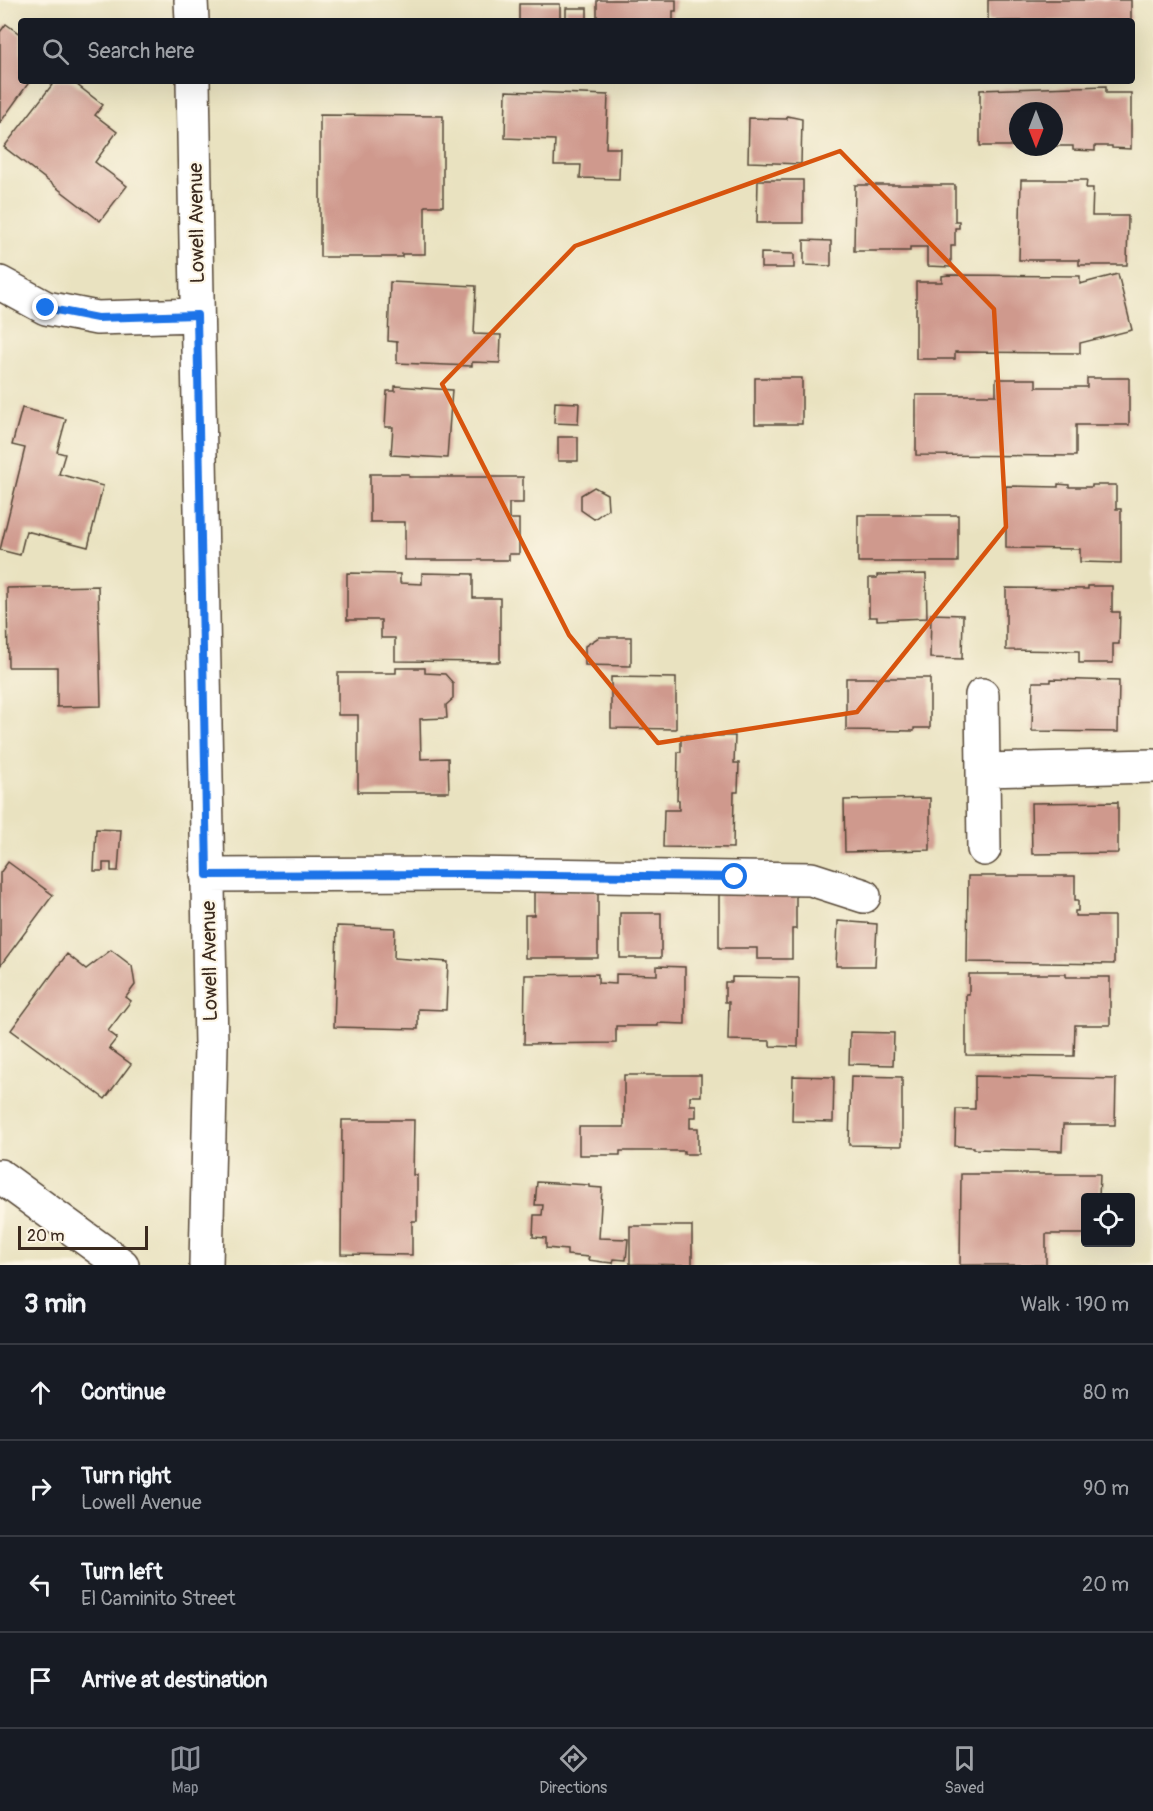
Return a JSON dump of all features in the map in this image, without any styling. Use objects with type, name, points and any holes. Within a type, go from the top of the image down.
[{"type":"street","points":[[191,0],[192,18]]},
{"type":"street","name":"Lowell Avenue","points":[[193,84],[211,1046],[206,1265]]},
{"type":"street","points":[[0,284],[46,308],[97,318],[197,315]]},
{"type":"street","points":[[982,695],[984,849]]},
{"type":"street","points":[[983,770],[1153,766]]},
{"type":"street","points":[[207,875],[462,874],[811,879],[864,896]]},
{"type":"street","points":[[0,1176],[122,1265]]},
{"type":"highlighted area","points":[[840,151],[994,309],[1006,527],[857,712],[658,743],[569,635],[442,384],[575,246]]},
{"type":"building","points":[[597,0],[676,0],[676,11],[673,11],[673,18],[597,18]]},
{"type":"building","points":[[988,0],[1131,0],[1131,18],[988,18]]},
{"type":"building","points":[[519,4],[560,4],[560,18],[519,18]]},
{"type":"building","points":[[566,8],[587,8],[587,18],[566,18]]},
{"type":"building","points":[[6,24],[18,33],[18,84],[28,84],[0,123],[0,32]]},
{"type":"building","points":[[53,84],[76,84],[103,105],[95,115],[117,132],[95,162],[127,186],[100,221],[4,147]]},
{"type":"building","points":[[1106,86],[1106,93],[1131,93],[1131,149],[1095,146],[1095,151],[1073,150],[1073,146],[1063,146],[1063,102],[1009,102],[1009,146],[980,146],[980,90]]},
{"type":"building","points":[[506,91],[608,95],[606,148],[620,148],[619,179],[580,178],[581,165],[554,165],[555,140],[505,138]]},
{"type":"building","points":[[320,115],[443,116],[443,206],[425,206],[425,254],[402,254],[402,257],[320,257]]},
{"type":"building","points":[[787,116],[802,119],[801,164],[748,162],[749,118],[787,119]]},
{"type":"building","points":[[758,180],[803,180],[803,223],[757,223]]},
{"type":"building","points":[[1021,180],[1087,180],[1086,188],[1093,188],[1092,216],[1128,216],[1127,265],[1079,265],[1079,260],[1019,260]]},
{"type":"building","points":[[855,185],[955,185],[955,221],[959,221],[959,228],[955,228],[955,246],[951,246],[951,267],[927,266],[927,247],[910,247],[910,251],[854,251]]},
{"type":"building","points":[[804,240],[831,241],[831,266],[804,265]]},
{"type":"building","points":[[761,253],[794,254],[794,268],[761,268]]},
{"type":"building","points":[[1118,274],[1132,330],[1080,343],[1080,353],[955,352],[955,359],[916,359],[916,282],[942,282],[942,276],[948,275],[1080,276],[1080,284]]},
{"type":"building","points":[[390,282],[476,286],[474,334],[501,335],[500,363],[472,362],[472,366],[397,363],[397,342],[388,341]]},
{"type":"building","points":[[755,378],[802,378],[802,424],[755,424]]},
{"type":"building","points":[[1087,378],[1129,378],[1129,425],[1076,425],[1076,456],[916,455],[916,395],[996,395],[996,379],[1036,379],[1036,387],[1087,387]]},
{"type":"building","points":[[395,386],[452,390],[447,458],[391,455],[393,427],[385,427],[387,391],[395,391]]},
{"type":"building","points":[[555,402],[579,403],[578,424],[554,423]]},
{"type":"building","points":[[22,408],[66,419],[57,452],[65,454],[59,474],[103,486],[88,547],[26,531],[20,555],[0,550],[25,448],[12,445]]},
{"type":"building","points":[[558,437],[578,437],[578,461],[558,461]]},
{"type":"building","points":[[370,474],[409,474],[409,477],[523,477],[523,503],[509,503],[509,519],[519,519],[519,554],[509,554],[509,560],[405,560],[405,522],[370,522]]},
{"type":"building","points":[[1058,484],[1069,485],[1069,487],[1116,485],[1116,509],[1121,509],[1121,563],[1080,562],[1080,549],[1006,548],[1006,486],[1058,487]]},
{"type":"building","points":[[594,487],[607,494],[608,509],[594,519],[581,510],[581,495]]},
{"type":"building","points":[[858,515],[958,515],[958,562],[858,562]]},
{"type":"building","points":[[347,573],[400,574],[400,583],[422,584],[422,573],[473,574],[473,598],[500,598],[500,662],[395,661],[395,638],[381,638],[381,620],[347,620]]},
{"type":"building","points":[[926,574],[927,618],[877,620],[877,617],[869,617],[869,578],[877,578],[877,575]]},
{"type":"building","points":[[98,586],[101,706],[57,707],[57,667],[8,667],[7,588]]},
{"type":"building","points":[[1088,586],[1112,586],[1112,612],[1120,612],[1119,644],[1113,644],[1113,663],[1079,663],[1079,651],[1006,650],[1006,588],[1088,589]]},
{"type":"building","points":[[931,614],[963,615],[962,659],[930,658]]},
{"type":"building","points":[[599,637],[631,637],[631,666],[585,665],[585,646]]},
{"type":"building","points":[[396,668],[425,668],[425,673],[445,674],[453,683],[453,699],[446,705],[447,718],[420,719],[421,759],[448,758],[449,792],[358,792],[358,715],[338,715],[338,673],[396,673]]},
{"type":"building","points":[[611,677],[676,678],[676,729],[611,728]]},
{"type":"building","points":[[846,678],[930,678],[930,728],[914,728],[914,731],[846,730]]},
{"type":"building","points":[[1051,679],[1119,681],[1118,732],[1032,731],[1033,682],[1051,682]]},
{"type":"building","points":[[681,735],[735,736],[734,763],[739,763],[738,792],[734,792],[733,848],[663,847],[664,810],[679,810],[679,800],[677,800],[678,752],[681,752]]},
{"type":"building","points":[[930,798],[930,850],[845,852],[844,800]]},
{"type":"building","points":[[1118,802],[1118,853],[1032,854],[1031,803]]},
{"type":"building","points":[[96,829],[121,830],[118,871],[111,871],[111,863],[103,863],[103,871],[94,871]]},
{"type":"building","points":[[8,862],[53,895],[0,966],[0,873]]},
{"type":"building","points":[[968,876],[1075,876],[1075,900],[1078,900],[1078,911],[1075,911],[1075,916],[1114,916],[1114,964],[967,962]]},
{"type":"building","points":[[796,885],[796,929],[792,929],[792,959],[757,959],[757,948],[719,948],[719,886]]},
{"type":"building","points":[[534,890],[598,890],[598,958],[525,958],[525,915],[534,915]]},
{"type":"building","points":[[620,913],[661,913],[661,958],[620,958]]},
{"type":"building","points":[[838,921],[877,924],[875,966],[836,966]]},
{"type":"building","points":[[337,926],[395,928],[394,958],[448,962],[446,1010],[418,1009],[418,1029],[334,1027]]},
{"type":"building","points":[[111,950],[132,966],[135,985],[126,997],[131,1001],[108,1031],[117,1038],[109,1048],[131,1064],[105,1099],[11,1030],[67,954],[86,969]]},
{"type":"building","points":[[657,966],[685,967],[685,1024],[616,1026],[616,1043],[524,1044],[525,975],[598,974],[598,983],[616,984],[616,974],[657,975]]},
{"type":"building","points":[[969,974],[1066,974],[1066,977],[1110,977],[1110,1025],[1075,1025],[1074,1056],[966,1055],[966,994],[969,994]]},
{"type":"building","points":[[732,977],[799,978],[798,1047],[770,1046],[770,1041],[728,1040],[729,1002],[725,1002],[725,982],[732,982]]},
{"type":"building","points":[[850,1032],[894,1033],[893,1065],[849,1064]]},
{"type":"building","points":[[624,1075],[701,1075],[701,1096],[690,1096],[690,1105],[696,1105],[696,1117],[690,1117],[690,1128],[698,1128],[698,1154],[684,1154],[684,1151],[620,1151],[620,1155],[579,1155],[579,1127],[624,1127]]},
{"type":"building","points":[[793,1076],[834,1077],[833,1122],[792,1121]]},
{"type":"building","points":[[851,1076],[902,1077],[902,1146],[849,1145]]},
{"type":"building","points":[[975,1076],[1116,1079],[1115,1125],[1063,1125],[1062,1151],[974,1149],[974,1147],[955,1146],[956,1109],[975,1109]]},
{"type":"building","points":[[342,1120],[414,1120],[413,1175],[417,1175],[417,1221],[412,1221],[412,1255],[341,1254]]},
{"type":"building","points":[[961,1174],[1100,1174],[1099,1193],[1081,1193],[1081,1234],[1046,1234],[1046,1265],[960,1265]]},
{"type":"building","points":[[537,1182],[602,1188],[599,1238],[628,1239],[626,1260],[614,1259],[613,1263],[567,1255],[567,1250],[546,1248],[546,1238],[533,1237],[534,1215],[542,1215],[543,1205],[535,1205]]},
{"type":"building","points":[[630,1226],[692,1226],[692,1265],[630,1264]]},
{"type":"route","points":[[46,308],[97,318],[197,315],[207,875],[462,874],[735,877]]}]
